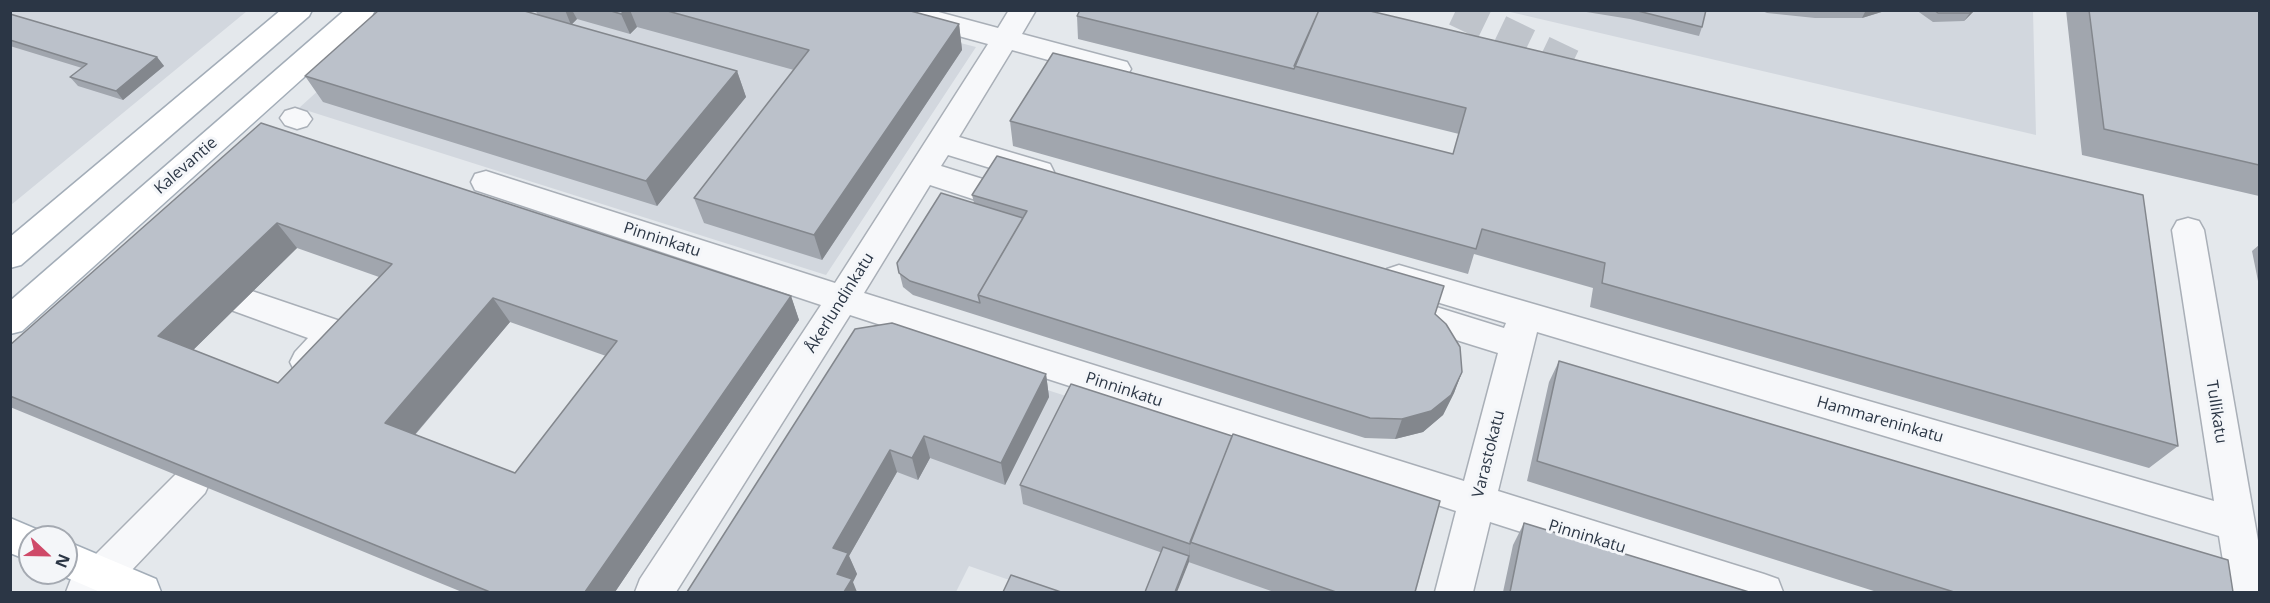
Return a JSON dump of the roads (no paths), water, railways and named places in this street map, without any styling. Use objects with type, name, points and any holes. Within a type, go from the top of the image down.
[{"type":"main road","points":[[10,256],[299,10]]},
{"type":"main road","name":"Kalevantie","points":[[10,321],[363,10]]},
{"type":"main road","points":[[78,570],[94,584],[142,592]]},
{"type":"street","points":[[896,10],[1147,77]]},
{"type":"street","name":"Åkerlundinkatu","points":[[654,592],[843,300],[1023,10]]},
{"type":"street","points":[[941,142],[1066,180]]},
{"type":"street","points":[[923,172],[991,193]]},
{"type":"street","name":"Pinninkatu","points":[[486,182],[843,300],[1764,592]]},
{"type":"street","name":"Tullikatu","points":[[2188,230],[2247,592]]},
{"type":"street","points":[[1373,270],[1520,331]]},
{"type":"street","points":[[243,301],[334,333],[282,388]]},
{"type":"street","points":[[1433,319],[1520,331]]},
{"type":"street","name":"Hammareninkatu","points":[[1520,331],[2235,524]]},
{"type":"street","name":"Varastokatu","points":[[1454,592],[1520,331]]},
{"type":"street","points":[[94,584],[192,482]]},
{"type":"tunnel","points":[[1456,10],[1575,67]]}]
